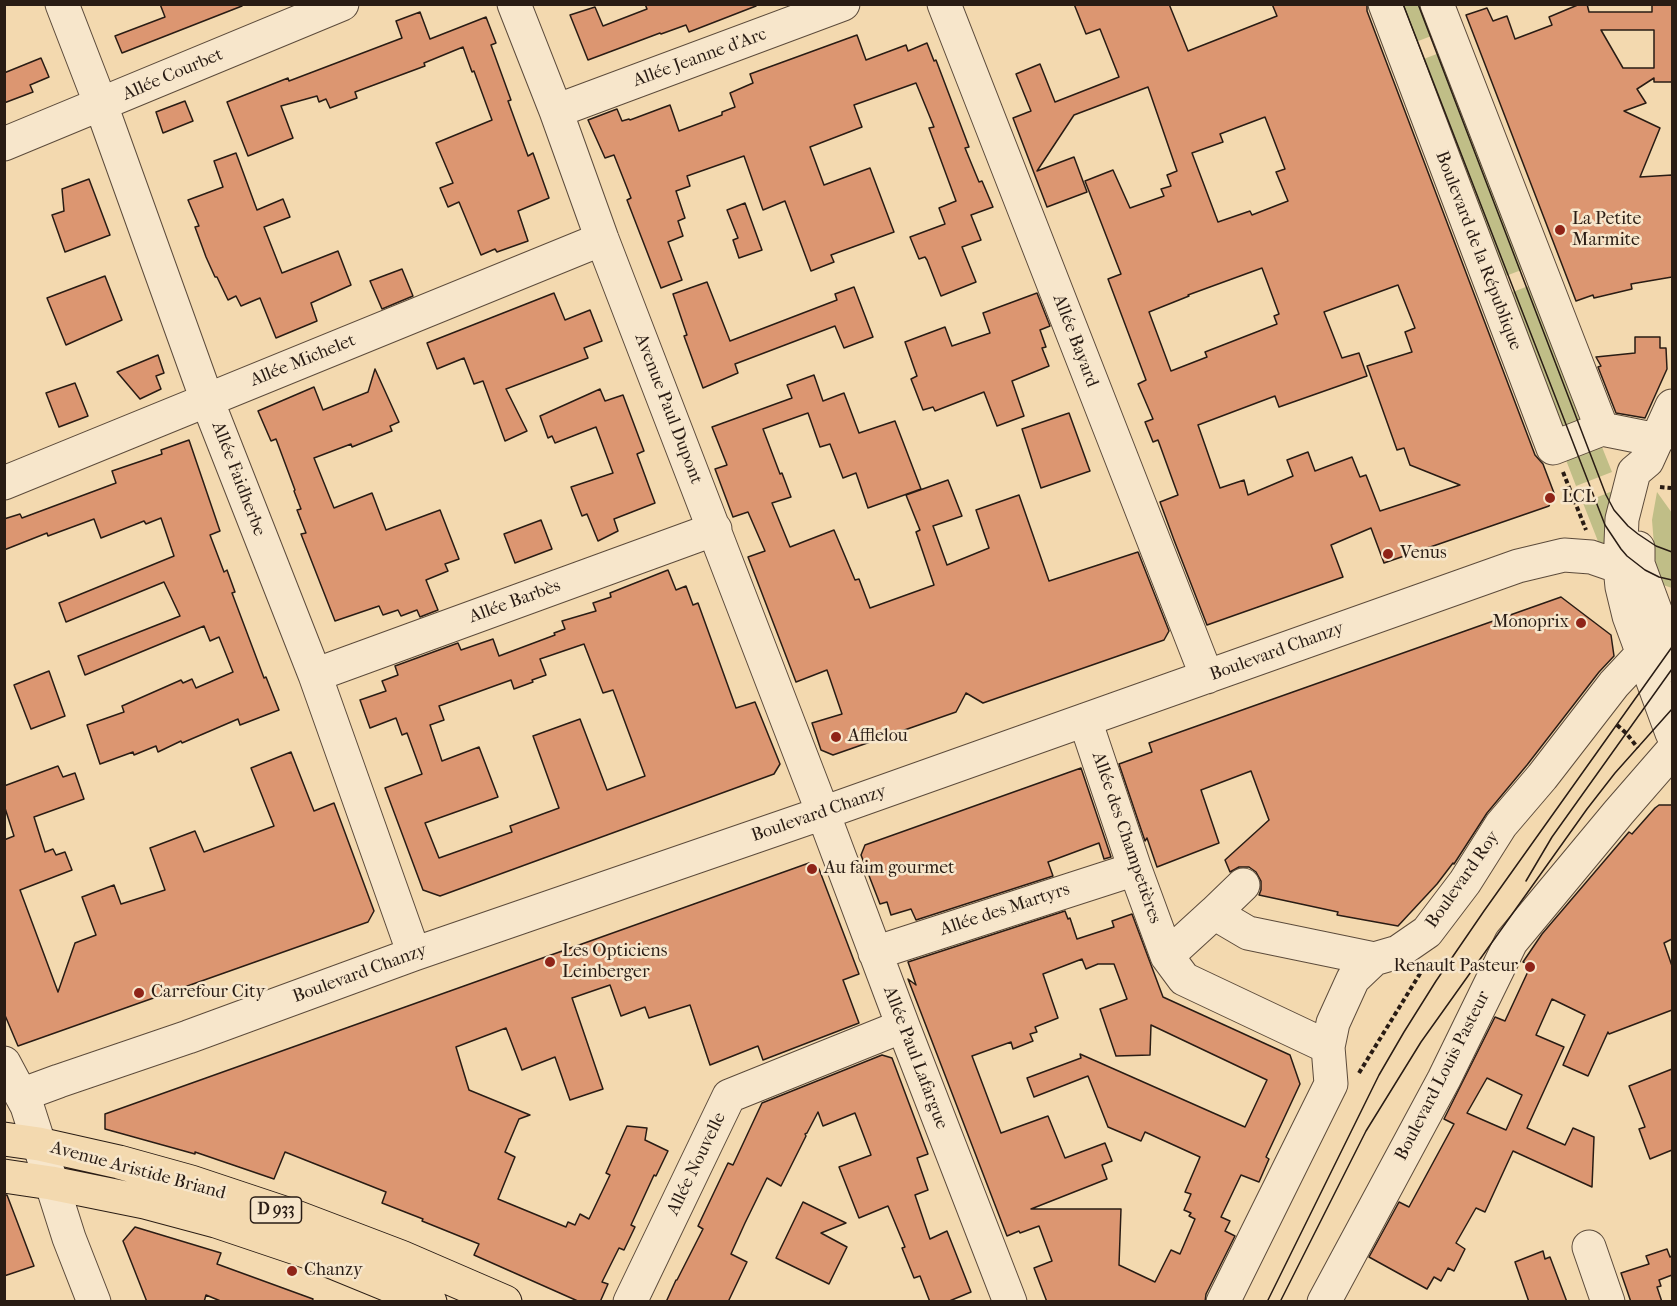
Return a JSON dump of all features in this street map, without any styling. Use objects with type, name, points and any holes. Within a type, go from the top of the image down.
[{"type":"main road","name":"Avenue Aristide Briand","points":[[4,1139],[39,1144],[119,1162],[191,1182],[296,1217],[401,1257],[505,1302]]},
{"type":"main road","name":"Avenue Aristide Briand","points":[[4,1176],[145,1202],[216,1221],[308,1252],[430,1302]]},
{"type":"street","name":"Allée Faidherbe","points":[[62,4],[207,400],[315,675],[414,954]]},
{"type":"street","name":"Allée Courbet","points":[[4,144],[342,4]]},
{"type":"street","name":"Avenue Paul Dupont","points":[[514,4],[823,813]]},
{"type":"street","name":"Allée Jeanne d'Arc","points":[[556,111],[843,4]]},
{"type":"street","name":"Allée Bayard","points":[[944,4],[1207,677]]},
{"type":"street","name":"Boulevard de la République","points":[[1385,4],[1553,448]]},
{"type":"street","points":[[1437,4],[1602,429],[1654,463]]},
{"type":"street","name":"Allée Michelet","points":[[4,483],[602,239]]},
{"type":"street","points":[[1672,406],[1654,463],[1634,472],[1622,519],[1617,564],[1629,616],[1661,656],[1672,733]]},
{"type":"street","points":[[1553,448],[1602,429]]},
{"type":"street","name":"Allée Barbès","points":[[315,675],[715,529]]},
{"type":"street","name":"Boulevard Chanzy","points":[[21,1095],[188,1037],[414,954],[823,813],[1518,566],[1564,555],[1617,564]]},
{"type":"street","name":"Boulevard Roy","points":[[1223,1302],[1331,1084],[1328,1047],[1333,1023],[1353,979],[1374,959],[1398,952],[1428,932],[1465,882],[1501,825],[1542,777],[1614,684],[1661,656]]},
{"type":"street","name":"Allée des Champetières","points":[[1085,720],[1167,956],[1184,980],[1328,1047]]},
{"type":"street","name":"Boulevard Louis Pasteur","points":[[1324,1302],[1444,1078],[1511,942],[1661,776],[1672,751]]},
{"type":"street","name":"Allée Paul Lafargue","points":[[823,813],[1010,1302]]},
{"type":"street","name":"Allée des Martyrs","points":[[875,952],[1135,869]]},
{"type":"street","points":[[1167,956],[1243,885]]},
{"type":"street","points":[[1214,913],[1248,933],[1374,959]]},
{"type":"street","name":"Allée Nouvelle","points":[[630,1302],[729,1096],[903,1026]]},
{"type":"street","points":[[4,1064],[27,1106],[69,1238],[94,1302]]},
{"type":"street","points":[[1589,1247],[1608,1302]]},
{"type":"path","points":[[1553,448],[1588,537],[1617,564]]},
{"type":"path","points":[[1654,463],[1672,490]]},
{"type":"path","points":[[1616,725],[1626,733],[1661,776]]},
{"type":"path","points":[[1358,1075],[1426,965]]},
{"type":"shaded area","points":[[1399,5],[1423,5],[1434,35],[1413,43]]},
{"type":"shaded area","points":[[1442,52],[1524,269],[1503,277],[1421,60]]},
{"type":"shaded area","points":[[1531,285],[1582,420],[1562,428],[1510,293]]},
{"type":"shaded area","points":[[1602,447],[1612,472],[1576,486],[1566,460]]},
{"type":"shaded area","points":[[1615,490],[1612,537],[1601,549],[1583,503]]},
{"type":"shaded area","points":[[1657,492],[1672,513],[1672,588],[1657,583],[1652,520]]},
{"type":"building","points":[[160,4],[242,4],[242,6],[122,53],[115,36],[165,17]]},
{"type":"building","points":[[645,4],[756,4],[756,6],[689,32],[686,25],[588,60],[570,15],[595,7],[603,26],[647,9]]},
{"type":"building","points":[[1074,4],[1169,4],[1188,51],[1277,16],[1272,4],[1367,4],[1367,11],[1535,455],[1543,464],[1554,493],[1549,506],[1384,563],[1371,528],[1331,545],[1343,577],[1207,625],[1160,502],[1178,495],[1158,440],[1153,442],[1145,422],[1153,419],[1138,384],[1146,380],[1108,279],[1121,274],[1085,181],[1113,170],[1130,208],[1164,196],[1161,189],[1171,186],[1167,175],[1177,171],[1148,87],[1074,115],[1037,171],[1074,157],[1087,192],[1047,207],[1013,118],[1031,111],[1016,74],[1040,64],[1055,102],[1119,77],[1100,29],[1086,34]],"holes":[[[1265,117],[1285,169],[1276,172],[1288,201],[1252,215],[1250,211],[1218,222],[1192,153],[1223,142],[1220,134]],[[1262,268],[1279,314],[1274,316],[1277,324],[1205,352],[1207,357],[1171,371],[1149,312]],[[1398,285],[1415,328],[1405,332],[1412,352],[1367,366],[1397,450],[1404,448],[1410,465],[1460,485],[1380,511],[1366,475],[1360,477],[1352,457],[1315,471],[1308,452],[1287,460],[1293,476],[1248,495],[1244,480],[1220,488],[1198,425],[1275,396],[1279,407],[1367,376],[1359,353],[1342,358],[1324,312]]]},
{"type":"building","points":[[1580,4],[1587,4],[1589,12],[1652,12],[1652,4],[1672,4],[1672,82],[1654,82],[1654,78],[1637,89],[1646,103],[1624,111],[1660,128],[1640,177],[1672,175],[1672,277],[1631,284],[1632,289],[1594,298],[1593,295],[1576,301],[1466,15],[1487,8],[1493,21],[1507,16],[1515,39],[1552,25],[1549,17]],"holes":[[[1601,30],[1654,30],[1654,68],[1623,68]]]},
{"type":"building","points":[[420,12],[430,39],[486,17],[496,43],[491,45],[511,100],[508,101],[528,156],[533,153],[549,198],[518,211],[528,241],[481,255],[459,202],[448,207],[440,188],[453,183],[436,143],[492,120],[463,47],[424,63],[425,66],[355,92],[357,98],[330,108],[326,99],[319,102],[317,96],[281,106],[293,138],[248,156],[227,102],[402,38],[396,21]]},
{"type":"building","points":[[857,35],[866,60],[906,45],[908,51],[927,43],[934,61],[936,60],[969,147],[965,148],[979,182],[982,181],[993,207],[971,215],[981,240],[962,247],[976,282],[941,296],[927,260],[925,257],[919,259],[910,237],[945,224],[939,208],[956,201],[929,128],[934,127],[916,83],[854,105],[862,127],[810,147],[824,185],[870,168],[894,232],[831,255],[834,262],[811,271],[785,201],[763,210],[744,156],[687,176],[690,186],[676,191],[685,218],[678,221],[683,236],[668,242],[682,280],[661,288],[627,200],[631,198],[614,155],[605,158],[588,120],[617,109],[622,121],[630,120],[670,105],[679,131],[722,115],[722,112],[735,107],[730,93],[753,83],[750,74]]},
{"type":"building","points":[[41,58],[49,77],[30,85],[33,92],[4,103],[4,73]]},
{"type":"building","points":[[185,101],[193,121],[163,133],[156,112]]},
{"type":"building","points":[[236,153],[257,210],[283,199],[290,217],[264,227],[282,273],[338,251],[351,285],[311,303],[317,321],[276,338],[260,298],[241,306],[236,296],[228,300],[206,257],[195,227],[199,226],[188,200],[223,187],[214,161]]},
{"type":"building","points":[[89,179],[110,235],[65,252],[52,215],[64,211],[62,189]]},
{"type":"building","points":[[745,203],[762,250],[739,258],[733,240],[738,238],[727,210]]},
{"type":"building","points":[[402,269],[413,296],[382,309],[370,281]]},
{"type":"building","points":[[105,276],[122,320],[66,345],[47,298]]},
{"type":"building","points":[[707,282],[730,341],[837,300],[835,294],[854,287],[873,337],[844,348],[835,326],[735,364],[738,373],[703,388],[684,336],[687,335],[673,294]]},
{"type":"building","points":[[554,293],[565,320],[590,310],[602,341],[584,348],[588,358],[506,389],[527,431],[505,441],[483,381],[474,384],[464,358],[437,369],[427,343]]},
{"type":"building","points":[[1037,293],[1050,326],[1040,330],[1046,347],[1042,348],[1049,366],[1012,381],[1024,416],[997,426],[984,392],[935,411],[933,407],[923,410],[911,379],[917,376],[905,342],[945,327],[952,346],[990,333],[983,313]]},
{"type":"building","points":[[1635,337],[1660,337],[1660,348],[1666,348],[1667,369],[1645,418],[1616,413],[1596,357],[1635,353]]},
{"type":"building","points":[[158,355],[164,373],[156,376],[161,389],[140,399],[117,372]]},
{"type":"building","points":[[375,369],[399,422],[390,426],[392,431],[352,447],[351,444],[314,458],[334,508],[372,493],[386,530],[440,510],[459,559],[445,564],[448,571],[426,580],[438,610],[420,617],[417,610],[401,616],[398,610],[383,615],[379,606],[335,621],[301,534],[306,533],[297,510],[301,509],[295,490],[276,439],[271,441],[258,411],[314,387],[323,410],[368,392]]},
{"type":"building","points":[[814,375],[823,401],[844,393],[859,433],[895,421],[921,489],[868,508],[856,473],[843,478],[830,444],[820,447],[808,413],[763,429],[791,497],[772,503],[790,547],[834,530],[855,580],[859,579],[870,608],[934,585],[916,532],[920,530],[906,495],[948,480],[962,516],[933,526],[947,565],[989,548],[976,510],[1019,495],[1049,581],[1138,552],[1169,631],[1164,640],[983,703],[966,693],[956,712],[833,755],[821,750],[812,723],[842,714],[827,670],[796,682],[748,557],[765,551],[748,512],[733,517],[715,469],[727,465],[712,427],[792,398],[787,385]]},
{"type":"building","points":[[75,383],[88,416],[59,427],[46,393]]},
{"type":"building","points":[[600,389],[605,401],[623,395],[644,451],[637,454],[655,503],[614,519],[618,531],[598,541],[587,514],[582,516],[571,487],[613,473],[596,427],[555,443],[552,436],[548,438],[540,416]]},
{"type":"building","points":[[1069,413],[1090,471],[1041,488],[1022,429]]},
{"type":"building","points":[[189,440],[220,531],[210,535],[224,572],[227,570],[235,592],[232,593],[264,678],[266,677],[279,710],[240,725],[238,719],[158,752],[156,746],[134,755],[133,752],[100,764],[87,725],[124,712],[122,706],[181,680],[183,683],[192,679],[196,688],[233,672],[219,637],[210,641],[204,626],[85,675],[78,656],[180,616],[164,582],[66,622],[59,603],[174,556],[161,518],[146,524],[144,521],[101,538],[94,519],[48,536],[47,533],[4,550],[4,519],[20,514],[22,518],[116,483],[112,471],[162,454],[161,450]]},
{"type":"building","points":[[541,520],[552,549],[515,563],[504,534]]},
{"type":"building","points":[[668,570],[676,590],[686,586],[693,605],[698,603],[736,708],[755,702],[780,764],[774,774],[440,896],[423,890],[385,788],[422,774],[407,733],[402,735],[396,718],[370,728],[360,700],[386,691],[382,681],[398,675],[395,666],[458,643],[461,650],[493,639],[499,656],[555,635],[554,633],[565,629],[562,621],[596,611],[593,603],[611,597],[610,593]],"holes":[[[584,644],[603,693],[613,690],[645,776],[607,790],[580,719],[533,736],[559,808],[510,826],[512,832],[439,858],[425,823],[498,797],[479,747],[442,761],[430,725],[444,720],[439,706],[511,680],[514,689],[533,682],[532,680],[546,675],[540,659]]]},
{"type":"building","points":[[1561,597],[1611,635],[1614,656],[1487,813],[1454,864],[1398,926],[1337,915],[1338,912],[1259,895],[1261,881],[1256,872],[1249,867],[1239,867],[1230,872],[1225,860],[1269,820],[1251,771],[1201,790],[1219,843],[1157,867],[1147,838],[1145,841],[1119,764],[1152,752],[1149,743]]},
{"type":"building","points":[[49,671],[65,716],[31,729],[14,685]]},
{"type":"building","points":[[291,752],[314,811],[334,803],[374,911],[368,922],[18,1046],[4,1013],[4,840],[14,836],[4,805],[4,786],[58,766],[63,777],[75,773],[84,799],[34,817],[45,852],[53,849],[56,855],[65,852],[72,870],[20,890],[58,992],[75,943],[96,935],[82,897],[114,885],[121,904],[165,890],[150,848],[195,831],[204,852],[274,826],[251,768]]},
{"type":"building","points":[[1081,768],[1111,857],[1104,859],[1099,843],[1048,862],[1053,876],[916,920],[911,909],[891,915],[887,902],[880,904],[861,855],[865,845]]},
{"type":"building","points":[[1659,805],[1672,805],[1672,939],[1664,943],[1672,966],[1672,1010],[1609,1034],[1608,1032],[1588,1076],[1563,1065],[1585,1015],[1552,999],[1536,1035],[1564,1047],[1527,1128],[1565,1145],[1573,1128],[1594,1137],[1592,1187],[1513,1151],[1485,1212],[1476,1208],[1456,1243],[1465,1249],[1454,1271],[1448,1268],[1441,1281],[1434,1277],[1427,1289],[1369,1257],[1399,1202],[1409,1207],[1454,1124],[1444,1119],[1495,1017],[1505,1021],[1531,965],[1523,962],[1542,934],[1629,832],[1632,834]],"holes":[[[1487,1078],[1522,1095],[1506,1130],[1467,1113]]]},
{"type":"building","points":[[809,863],[819,869],[859,974],[843,980],[859,1023],[763,1060],[758,1046],[710,1065],[690,1005],[649,1018],[645,1007],[621,1016],[610,985],[572,998],[603,1089],[570,1100],[555,1057],[522,1070],[506,1028],[456,1047],[469,1090],[530,1115],[519,1119],[505,1152],[515,1157],[498,1199],[566,1227],[568,1222],[575,1225],[580,1214],[589,1219],[610,1175],[606,1173],[627,1126],[647,1128],[645,1140],[668,1151],[631,1225],[635,1227],[624,1250],[619,1248],[602,1282],[608,1284],[600,1302],[580,1302],[474,1255],[479,1244],[382,1203],[386,1192],[285,1152],[274,1179],[195,1152],[195,1154],[105,1129],[105,1114]]},
{"type":"building","points":[[1065,911],[1068,919],[1070,918],[1077,939],[1114,927],[1112,921],[1132,914],[1163,997],[1290,1055],[1300,1084],[1266,1157],[1269,1159],[1259,1182],[1241,1175],[1221,1217],[1230,1221],[1225,1231],[1235,1236],[1206,1294],[1205,1302],[1047,1302],[1034,1268],[1052,1261],[1039,1226],[1007,1236],[908,979],[916,985],[908,962]],"holes":[[[1082,959],[1086,969],[1098,964],[1114,964],[1127,999],[1100,1009],[1116,1056],[1150,1055],[1151,1025],[1267,1080],[1245,1127],[1080,1054],[1081,1058],[1027,1078],[1034,1097],[1088,1076],[1108,1127],[1141,1141],[1145,1132],[1200,1157],[1185,1192],[1191,1194],[1184,1210],[1191,1213],[1189,1216],[1195,1219],[1180,1254],[1171,1250],[1155,1282],[1119,1265],[1121,1209],[1031,1209],[1107,1179],[1102,1165],[1112,1161],[1105,1143],[1065,1158],[1048,1116],[1001,1133],[972,1056],[1011,1042],[1013,1049],[1033,1041],[1030,1034],[1037,1032],[1035,1027],[1058,1018],[1043,974]]]},
{"type":"building","points":[[882,1055],[892,1058],[928,1154],[917,1158],[928,1190],[915,1195],[930,1239],[947,1231],[971,1292],[947,1302],[930,1302],[920,1276],[914,1278],[902,1248],[905,1247],[888,1206],[859,1218],[839,1167],[871,1155],[855,1113],[823,1126],[818,1112],[781,1186],[767,1178],[745,1223],[731,1254],[747,1262],[728,1302],[666,1302],[703,1229],[698,1226],[728,1163],[733,1165],[762,1103]]},
{"type":"building","points":[[1672,1069],[1672,1150],[1650,1159],[1639,1129],[1645,1127],[1629,1086]]},
{"type":"building","points":[[4,1195],[7,1195],[34,1266],[4,1276]]},
{"type":"building","points":[[803,1202],[846,1223],[821,1233],[847,1247],[829,1284],[776,1258]]},
{"type":"building","points":[[135,1227],[221,1253],[217,1264],[313,1299],[312,1302],[223,1302],[206,1295],[204,1302],[147,1302],[123,1241]]},
{"type":"building","points":[[1667,1249],[1670,1257],[1672,1256],[1672,1275],[1659,1280],[1661,1286],[1657,1287],[1662,1302],[1631,1302],[1621,1273],[1649,1264],[1646,1256]]},
{"type":"building","points":[[1543,1251],[1545,1259],[1550,1257],[1567,1302],[1529,1302],[1515,1262]]},
{"type":"tram line","points":[[1403,4],[1605,525],[1627,556],[1645,570],[1672,580]]},
{"type":"tram line","points":[[1418,4],[1606,495],[1614,510],[1628,526],[1656,546],[1672,552]]},
{"type":"tram line","points":[[1267,1302],[1379,1075],[1404,1032],[1484,911],[1672,647]]},
{"type":"tram line","points":[[1526,881],[1552,837],[1672,669]]},
{"type":"tram line","points":[[1280,1302],[1366,1131],[1421,1042],[1587,809],[1615,773],[1672,709]]},
{"type":"place","name":"La Petite Marmite","points":[[1560,230]]},
{"type":"place","name":"LCL","points":[[1550,498]]},
{"type":"place","name":"Venus","points":[[1388,554]]},
{"type":"place","name":"Monoprix","points":[[1581,623]]},
{"type":"place","name":"Afflelou","points":[[836,737]]},
{"type":"place","name":"Au faim gourmet","points":[[812,869]]},
{"type":"place","name":"Les Opticiens Leinberger","points":[[550,962]]},
{"type":"place","name":"Renault Pasteur","points":[[1530,967]]},
{"type":"place","name":"Carrefour City","points":[[139,993]]},
{"type":"place","name":"Chanzy","points":[[292,1271]]}]
